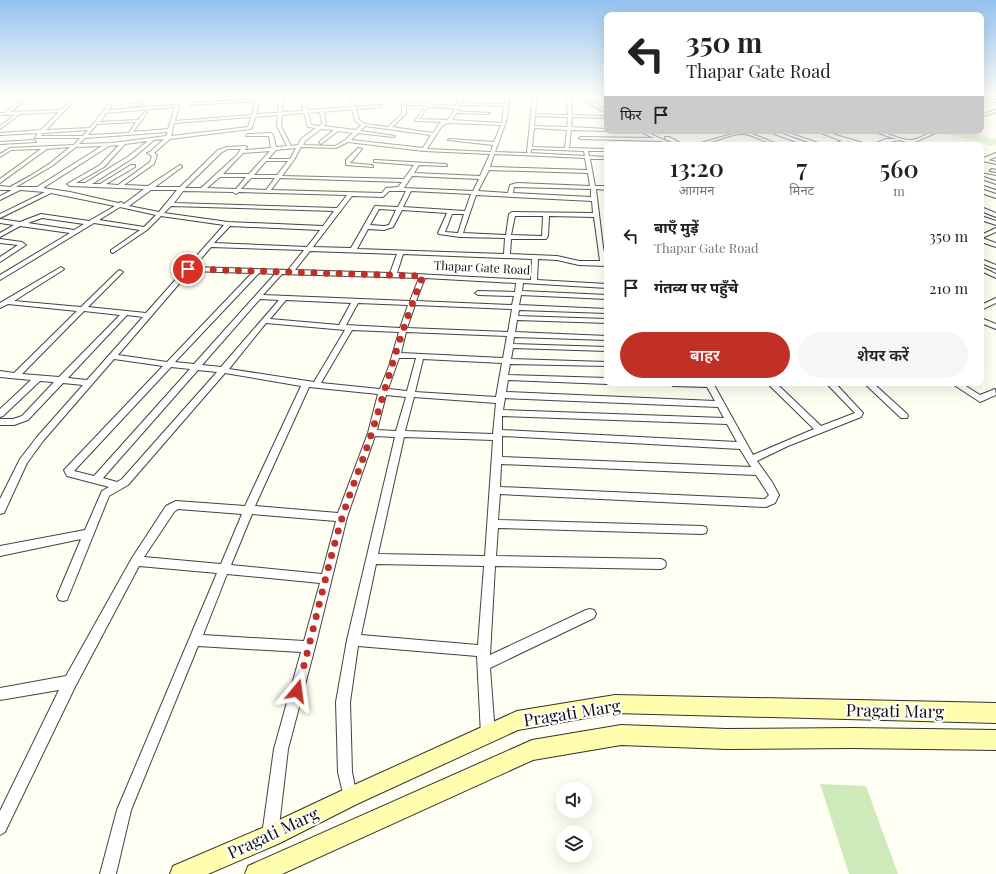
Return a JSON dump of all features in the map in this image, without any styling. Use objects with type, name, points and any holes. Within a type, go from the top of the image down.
[{"type":"main road","name":"Pragati Marg","points":[[181,874],[270,836],[350,797],[517,721],[615,704],[996,713]]},
{"type":"main road","name":"Pragati Marg","points":[[256,874],[532,750],[621,735],[726,740],[852,738],[996,740]]},
{"type":"street","points":[[38,136],[37,137],[103,136]]},
{"type":"street","points":[[0,150],[108,144],[186,136]]},
{"type":"street","points":[[202,190],[243,150],[248,136]]},
{"type":"street","points":[[271,136],[274,149]]},
{"type":"street","points":[[283,136],[290,147]]},
{"type":"street","points":[[267,192],[292,160],[303,140],[309,136]]},
{"type":"street","points":[[321,142],[329,136]]},
{"type":"street","points":[[113,251],[145,229],[220,151],[227,148],[243,150],[300,146],[336,147],[347,141],[352,136]]},
{"type":"street","points":[[424,150],[433,136]]},
{"type":"street","points":[[460,235],[474,194],[487,168],[499,136]]},
{"type":"street","points":[[529,156],[531,136]]},
{"type":"street","points":[[567,149],[568,136]]},
{"type":"street","points":[[651,136],[665,142]]},
{"type":"street","points":[[664,136],[676,142]]},
{"type":"street","points":[[706,142],[727,136]]},
{"type":"street","points":[[755,136],[770,142]]},
{"type":"street","points":[[777,136],[792,142]]},
{"type":"street","points":[[780,136],[800,142]]},
{"type":"street","points":[[794,136],[813,142]]},
{"type":"street","points":[[832,136],[858,142]]},
{"type":"street","points":[[881,136],[906,142]]},
{"type":"street","points":[[889,136],[908,142]]},
{"type":"street","points":[[913,142],[927,136]]},
{"type":"street","points":[[10,188],[48,167],[84,137]]},
{"type":"street","points":[[152,154],[168,138]]},
{"type":"street","points":[[581,138],[661,140]]},
{"type":"street","points":[[86,185],[138,152],[153,139]]},
{"type":"street","points":[[450,140],[496,144]]},
{"type":"street","points":[[840,142],[845,140]]},
{"type":"street","points":[[882,142],[895,140]]},
{"type":"street","points":[[0,143],[34,141]]},
{"type":"street","points":[[347,141],[390,147],[453,152],[604,158]]},
{"type":"street","points":[[124,142],[102,166],[70,184],[236,192],[341,191],[351,194],[383,195]]},
{"type":"street","points":[[38,189],[108,144]]},
{"type":"street","points":[[385,151],[390,147]]},
{"type":"street","points":[[0,181],[45,148]]},
{"type":"street","points":[[530,148],[604,150]]},
{"type":"street","points":[[0,156],[10,149]]},
{"type":"street","points":[[236,192],[274,149]]},
{"type":"street","points":[[360,149],[348,161],[348,164],[366,172],[406,181]]},
{"type":"street","points":[[984,157],[996,149]]},
{"type":"street","points":[[586,150],[591,172],[600,247],[604,261]]},
{"type":"street","points":[[138,152],[152,154]]},
{"type":"street","points":[[441,175],[453,152]]},
{"type":"street","points":[[118,187],[152,163],[155,155],[152,154]]},
{"type":"street","points":[[984,158],[996,155]]},
{"type":"street","points":[[347,184],[351,179],[366,172],[381,156]]},
{"type":"street","points":[[984,159],[996,163]]},
{"type":"street","points":[[264,160],[292,160]]},
{"type":"street","points":[[376,161],[445,165]]},
{"type":"street","points":[[400,190],[418,163]]},
{"type":"street","points":[[84,196],[133,166]]},
{"type":"street","points":[[0,278],[91,222],[123,205],[180,166]]},
{"type":"street","points":[[487,168],[591,172]]},
{"type":"street","points":[[411,174],[482,178]]},
{"type":"street","points":[[219,175],[351,179]]},
{"type":"street","points":[[984,175],[996,178]]},
{"type":"street","points":[[984,183],[996,187]]},
{"type":"street","points":[[510,195],[512,186],[517,185],[604,188]]},
{"type":"street","points":[[0,188],[38,189],[84,196],[160,214],[228,224],[324,228]]},
{"type":"street","points":[[0,198],[19,189]]},
{"type":"street","points":[[353,250],[367,227],[383,195],[388,189],[594,199]]},
{"type":"street","points":[[367,227],[384,228],[391,226],[409,190]]},
{"type":"street","points":[[0,216],[50,191]]},
{"type":"street","points":[[984,192],[996,196]]},
{"type":"street","points":[[290,272],[351,194]]},
{"type":"street","points":[[170,204],[339,210]]},
{"type":"street","points":[[984,204],[996,208]]},
{"type":"street","points":[[377,207],[468,213]]},
{"type":"street","points":[[984,210],[996,214]]},
{"type":"street","points":[[450,212],[441,233],[508,238],[544,238],[546,214]]},
{"type":"street","points":[[507,256],[512,214],[596,215]]},
{"type":"street","points":[[0,235],[20,224],[41,216],[145,229]]},
{"type":"street","points":[[984,219],[996,223]]},
{"type":"street","points":[[0,221],[75,232]]},
{"type":"street","points":[[1,507],[24,461],[40,439],[228,224]]},
{"type":"street","points":[[984,236],[996,230]]},
{"type":"street","points":[[984,240],[996,246]]},
{"type":"street","points":[[0,241],[23,245],[0,260]]},
{"type":"street","points":[[209,245],[507,256],[562,259],[579,263],[604,264]]},
{"type":"street","points":[[393,275],[401,252]]},
{"type":"street","points":[[534,282],[535,258]]},
{"type":"street","points":[[984,262],[996,267]]},
{"type":"street","points":[[0,306],[61,269]]},
{"type":"street","name":"Thapar Gate Road","points":[[188,269],[423,276],[604,286]]},
{"type":"street","points":[[984,270],[996,276]]},
{"type":"street","points":[[118,486],[97,479],[70,473],[69,470],[167,364],[257,271]]},
{"type":"street","points":[[0,272],[9,273]]},
{"type":"street","points":[[15,376],[120,272]]},
{"type":"street","points":[[97,479],[280,272]]},
{"type":"street","points":[[270,836],[281,748],[309,647],[342,517],[372,432],[403,330],[423,276]]},
{"type":"street","points":[[488,735],[483,666],[497,460],[498,413],[520,281]]},
{"type":"street","points":[[478,293],[604,297]]},
{"type":"street","points":[[0,296],[10,300],[81,309],[148,315]]},
{"type":"street","points":[[258,297],[604,311]]},
{"type":"street","points":[[63,596],[103,498],[108,491],[125,482],[284,298]]},
{"type":"street","points":[[984,306],[996,300]]},
{"type":"street","points":[[341,327],[356,301]]},
{"type":"street","points":[[0,422],[14,422],[25,418],[125,313]]},
{"type":"street","points":[[514,318],[604,321]]},
{"type":"street","points":[[264,321],[350,328],[604,338]]},
{"type":"street","points":[[984,321],[996,327]]},
{"type":"street","points":[[108,874],[124,810],[250,509],[311,385],[350,328]]},
{"type":"street","points":[[509,346],[604,349]]},
{"type":"street","points":[[396,355],[506,361],[604,364]]},
{"type":"street","points":[[112,356],[222,370],[311,385],[383,392],[720,404]]},
{"type":"street","points":[[350,797],[344,772],[343,702],[353,640],[400,434],[420,357]]},
{"type":"street","points":[[0,374],[89,383]]},
{"type":"street","points":[[504,377],[604,381]]},
{"type":"street","points":[[0,414],[38,378]]},
{"type":"street","points":[[494,490],[766,502],[772,500],[774,495],[769,485],[757,471],[710,386]]},
{"type":"street","points":[[774,386],[820,430]]},
{"type":"street","points":[[751,460],[820,430],[853,418],[859,413],[833,386]]},
{"type":"street","points":[[871,386],[904,416]]},
{"type":"street","points":[[960,386],[980,398],[995,392]]},
{"type":"street","points":[[498,413],[730,421]]},
{"type":"street","points":[[372,432],[400,434],[497,435],[743,446]]},
{"type":"street","points":[[497,460],[757,471]]},
{"type":"street","points":[[0,827],[70,682],[136,560],[170,508],[176,505],[250,509],[342,517]]},
{"type":"street","points":[[492,524],[702,530]]},
{"type":"street","points":[[0,551],[90,533]]},
{"type":"street","points":[[372,559],[661,564]]},
{"type":"street","points":[[136,560],[326,578]]},
{"type":"street","points":[[483,666],[590,614]]},
{"type":"street","points":[[194,640],[309,647]]},
{"type":"street","points":[[353,640],[484,651]]},
{"type":"street","points":[[0,694],[70,682]]},
{"type":"green space","points":[[955,136],[984,136],[996,139],[996,145],[992,146],[984,144],[984,142],[978,142]]},
{"type":"green space","points":[[820,784],[866,786],[898,874],[849,874]]},
{"type":"route","points":[[188,269],[423,276],[407,316],[372,432],[342,517],[297,691]]}]
